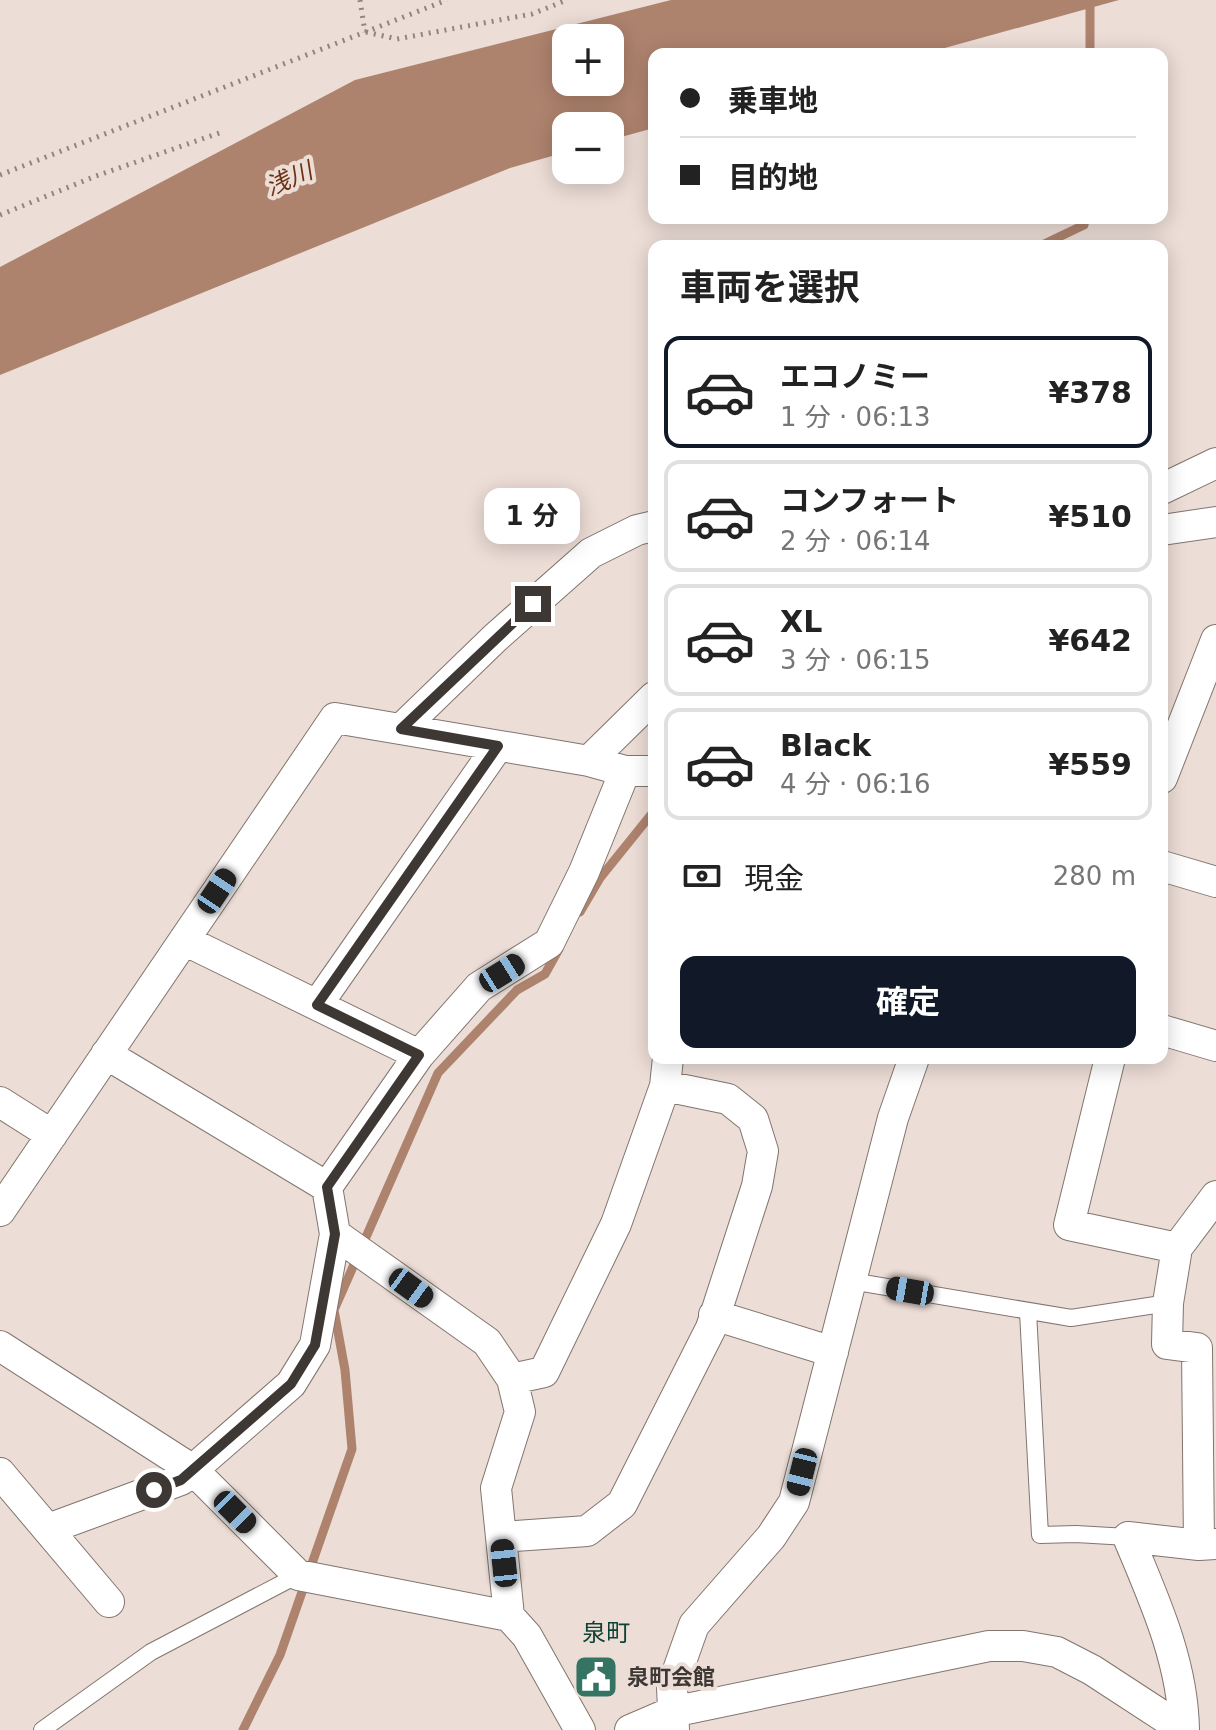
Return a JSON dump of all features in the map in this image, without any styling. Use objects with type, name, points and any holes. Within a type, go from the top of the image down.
[{"type":"street","points":[[1168,486],[1216,463]]},
{"type":"street","points":[[1168,529],[1216,522]]},
{"type":"street","points":[[401,729],[495,638],[591,553],[648,527]]},
{"type":"street","points":[[1168,763],[1216,640]]},
{"type":"street","points":[[589,761],[648,703]]},
{"type":"street","points":[[0,1211],[335,718],[640,771],[549,943],[479,987],[419,1055],[327,1187],[335,1234],[315,1345],[291,1384],[181,1480],[48,1529]]},
{"type":"street","points":[[317,1005],[498,746]]},
{"type":"street","points":[[1168,868],[1216,882]]},
{"type":"street","points":[[184,940],[419,1055]]},
{"type":"street","points":[[1168,1032],[1216,1046]]},
{"type":"street","points":[[106,1054],[327,1187]]},
{"type":"street","points":[[673,1721],[672,1687],[694,1625],[771,1537],[794,1502],[893,1118],[912,1064]]},
{"type":"street","points":[[1109,1064],[1069,1225],[1177,1248]]},
{"type":"street","points":[[501,1537],[587,1531],[622,1504],[714,1315],[757,1186],[763,1151],[753,1119],[728,1099],[666,1072],[616,1224],[544,1372],[512,1379]]},
{"type":"street","points":[[0,1102],[52,1135]]},
{"type":"street","points":[[630,1730],[932,1656],[989,1646],[1023,1646],[1057,1652],[1069,1658],[1184,1730],[1179,1682],[1166,1629],[1128,1537],[1207,1544],[1197,1348],[1167,1344],[1168,1303],[1177,1248],[1216,1196]]},
{"type":"street","points":[[335,1234],[487,1342],[512,1379],[520,1412],[496,1488],[509,1616],[527,1636],[580,1730]]},
{"type":"street","points":[[714,1315],[833,1352]]},
{"type":"street","points":[[0,1346],[193,1470],[298,1575],[509,1616]]},
{"type":"street","points":[[0,1473],[14,1508],[48,1529],[109,1602]]},
{"type":"lane","points":[[851,1281],[1071,1318],[1168,1303]]},
{"type":"lane","points":[[1028,1312],[1040,1535],[1128,1537]]},
{"type":"lane","points":[[42,1730],[151,1652],[298,1575]]},
{"type":"path","points":[[360,0],[365,32]]},
{"type":"path","points":[[0,175],[447,0]]},
{"type":"path","points":[[365,32],[397,39],[532,14],[567,0]]},
{"type":"path","points":[[0,215],[96,176],[222,132]]},
{"type":"water","name":"浅川","points":[[671,0],[1119,0],[945,48],[648,48],[648,130],[624,136],[624,112],[552,112],[552,156],[510,168],[0,375],[0,267],[355,80],[552,30],[552,96],[624,96],[624,24],[576,24]]},
{"type":"waterway","points":[[1090,0],[1090,48]]},
{"type":"waterway","points":[[1053,240],[1084,224]]},
{"type":"waterway","points":[[580,912],[600,878],[648,818]]},
{"type":"waterway","points":[[243,1730],[280,1655],[352,1449],[345,1370],[334,1310],[438,1073],[517,990],[545,974],[559,949]]},
{"type":"place","name":"泉町会館","points":[[596,1677]]},
{"type":"district","name":"泉町","points":[[606,1633]]},
{"type":"route","points":[[154,1490],[181,1480],[291,1384],[315,1345],[335,1234],[327,1187],[419,1055],[317,1005],[498,746],[401,729],[533,604]]}]
